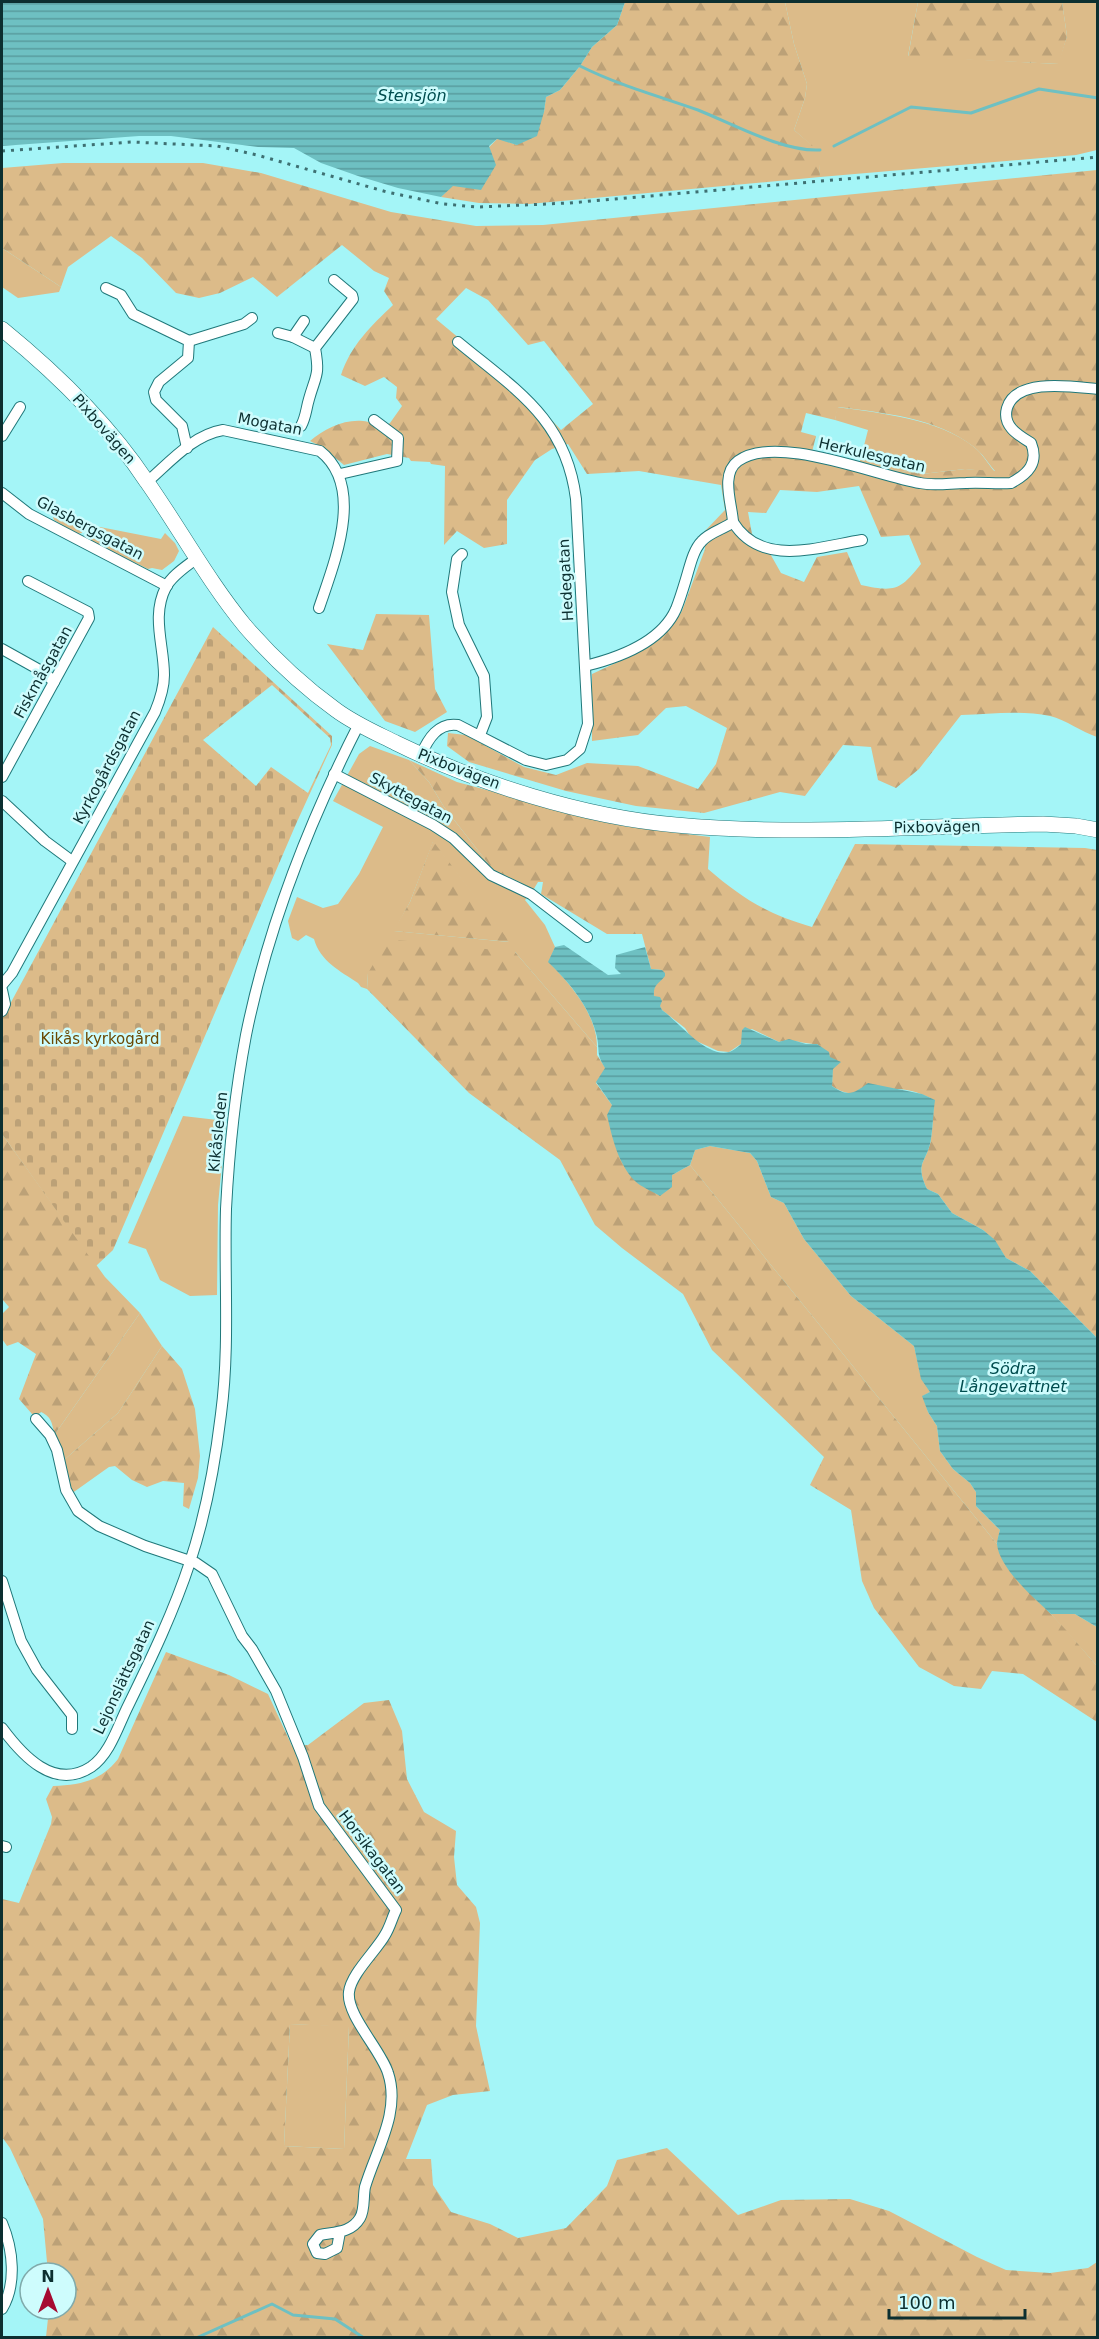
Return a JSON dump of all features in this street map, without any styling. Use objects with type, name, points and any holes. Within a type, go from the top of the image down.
[{"type":"street","points":[[278,333],[293,337],[315,348],[353,299],[352,295],[334,280]]},
{"type":"street","points":[[106,288],[121,295],[134,314],[189,341],[244,324],[252,318]]},
{"type":"street","points":[[293,337],[304,321]]},
{"type":"street","name":"Pixbovägen","points":[[2,329],[81,401],[114,438],[246,626],[282,665],[329,704],[358,724],[421,755],[482,779],[565,804],[606,814],[675,825],[772,829],[1043,825],[1076,826],[1098,830]]},
{"type":"street","points":[[187,447],[182,426],[156,400],[154,392],[159,382],[188,358],[189,341]]},
{"type":"street","name":"Hedegatan","points":[[421,755],[429,737],[444,726],[458,724],[534,763],[546,765],[567,760],[580,749],[588,724],[576,499],[570,463],[548,421],[527,399],[458,342]]},
{"type":"street","name":"Mogatan","points":[[301,426],[305,420],[309,396],[319,370],[315,348]]},
{"type":"street","name":"Herkulesgatan","points":[[733,522],[728,484],[729,471],[738,461],[767,452],[793,453],[859,465],[921,484],[1011,483],[1024,476],[1032,466],[1034,459],[1031,443],[1010,429],[1006,414],[1011,398],[1024,390],[1048,387],[1098,389]]},
{"type":"street","points":[[3,429],[20,406]]},
{"type":"street","points":[[319,608],[342,532],[344,515],[340,474],[397,461],[398,438],[374,420]]},
{"type":"street","name":"Mogatan","points":[[147,482],[187,447],[211,432],[223,430],[320,451],[329,458],[340,474]]},
{"type":"street","name":"Glasbergsgatan","points":[[2,493],[29,514],[167,586]]},
{"type":"street","points":[[585,666],[629,651],[647,641],[665,626],[675,610],[697,548],[701,542],[733,522],[739,532],[750,542],[780,552],[862,540]]},
{"type":"street","points":[[462,554],[457,559],[452,592],[459,625],[484,676],[487,717],[480,735]]},
{"type":"street","name":"Kyrkogårdsgatan","points":[[2,985],[12,973],[155,712],[163,690],[164,675],[158,614],[167,586],[197,558]]},
{"type":"street","name":"Fiskmåsgatan","points":[[2,777],[89,618],[88,612],[28,581]]},
{"type":"street","points":[[2,649],[45,673],[54,682]]},
{"type":"street","name":"Kikåsleden","points":[[190,1561],[208,1492],[222,1412],[225,1366],[226,1210],[233,1115],[245,1040],[257,986],[304,840],[358,724]]},
{"type":"street","name":"Skyttegatan","points":[[334,774],[433,825],[453,838],[491,875],[531,894],[587,937]]},
{"type":"street","points":[[2,801],[72,861]]},
{"type":"street","points":[[2,990],[4,1004],[2,1011]]},
{"type":"street","points":[[36,1419],[50,1435],[57,1450],[66,1490],[78,1511],[99,1526],[145,1546],[190,1561]]},
{"type":"street","name":"Lejonslättsgatan","points":[[2,1728],[24,1754],[44,1771],[63,1775],[91,1767],[108,1748],[133,1697],[190,1561]]},
{"type":"street","name":"Horsikagatan","points":[[190,1561],[212,1574],[242,1636],[271,1681],[323,1812],[396,1910],[386,1934],[354,1977],[349,1991],[349,2000],[358,2020],[388,2072],[392,2094],[390,2116],[365,2188],[361,2217],[348,2230],[340,2232]]},
{"type":"street","name":"Lejonslättsgatan","points":[[2,1581],[21,1641],[37,1670],[72,1715],[72,1729]]},
{"type":"street","points":[[2,2223],[12,2273],[9,2295],[2,2309]]},
{"type":"green space","points":[[625,2],[785,2],[794,44],[807,84],[805,98],[794,130],[819,151],[820,177],[529,204],[479,203],[441,197],[498,138],[517,145],[544,112],[546,97],[560,90],[592,47],[617,25]]},
{"type":"green space","points":[[785,2],[918,2],[908,56],[1058,64],[1067,36],[1062,2],[1097,2],[1097,150],[1076,155],[820,177],[818,151],[794,130],[805,98],[807,84],[794,44]]},
{"type":"green space","points":[[918,2],[1062,2],[1067,36],[1059,64],[908,57]]},
{"type":"green space","points":[[63,163],[203,163],[261,173],[391,212],[476,226],[543,225],[1097,170],[1097,737],[1056,718],[1039,714],[961,715],[919,769],[896,788],[878,780],[871,747],[843,745],[805,796],[780,792],[704,813],[636,806],[566,791],[469,762],[447,746],[448,733],[466,735],[524,767],[556,775],[587,763],[638,766],[698,789],[716,764],[727,728],[686,706],[666,708],[638,735],[592,741],[592,674],[635,654],[673,625],[682,611],[705,549],[704,532],[725,510],[721,485],[639,471],[587,474],[568,444],[552,449],[535,460],[507,500],[507,544],[484,548],[457,531],[444,545],[445,466],[411,461],[409,458],[387,454],[344,465],[322,447],[310,441],[342,423],[365,421],[380,429],[390,423],[402,406],[396,398],[397,387],[384,377],[365,386],[341,375],[356,345],[393,305],[384,291],[389,278],[374,271],[342,245],[277,297],[253,277],[220,293],[199,298],[176,293],[142,258],[111,236],[68,267],[61,287],[2,248],[2,168]],"holes":[[[466,288],[488,300],[528,345],[544,341],[593,404],[561,430],[530,397],[436,319]],[[838,407],[891,414],[926,423],[943,429],[974,447],[995,471],[965,469],[922,474],[859,465],[812,452],[816,436],[801,432],[806,413],[835,420]],[[859,486],[881,537],[909,535],[921,564],[907,580],[889,589],[861,585],[847,552],[817,557],[804,582],[781,573],[768,550],[752,534],[748,512],[766,513],[780,490],[817,492]]]},
{"type":"green space","points":[[2,248],[61,287],[59,292],[18,298],[2,287]]},
{"type":"green space","points":[[837,407],[908,419],[944,430],[974,447],[995,472],[965,469],[922,474],[859,465],[868,430],[835,420]]},
{"type":"green space","points":[[53,517],[82,523],[84,528],[82,533],[77,534],[54,520]]},
{"type":"green space","points":[[100,527],[161,539],[165,533],[179,551],[174,561],[162,570],[148,569],[90,541],[93,529]]},
{"type":"green space","points":[[376,614],[429,615],[435,689],[447,712],[415,732],[385,721],[327,644],[363,650]]},
{"type":"green space","name":"Kikås kyrkogård","points":[[213,627],[332,736],[332,745],[113,1250],[96,1266],[2,1134],[2,1019]],"holes":[[[272,685],[330,738],[331,745],[308,793],[271,767],[256,786],[203,740]]]},
{"type":"green space","points":[[370,746],[409,760],[429,782],[444,807],[494,871],[520,882],[532,892],[525,900],[545,925],[555,947],[549,962],[581,1000],[592,1023],[597,1047],[515,952],[368,973],[367,989],[361,987],[326,959],[314,939],[306,935],[298,941],[292,938],[288,921],[297,897],[323,908],[338,904],[359,874],[383,827],[333,801],[359,754]],"holes":[[[433,842],[509,942],[394,931],[410,902]]]},
{"type":"green space","points":[[409,760],[457,782],[553,808],[624,826],[710,837],[708,869],[756,904],[782,917],[812,927],[855,844],[1097,850],[1097,1338],[1030,1271],[1006,1258],[994,1240],[983,1230],[952,1213],[938,1194],[927,1189],[921,1168],[931,1139],[934,1100],[902,1089],[855,1094],[840,1090],[832,1086],[831,1062],[817,1044],[779,1042],[752,1029],[744,1033],[741,1044],[729,1052],[718,1051],[692,1039],[685,1028],[662,1010],[654,996],[654,989],[662,970],[651,969],[642,934],[607,934],[541,894],[543,882],[538,882],[532,892],[520,882],[494,871],[444,807],[429,782]]},
{"type":"green space","points":[[433,841],[510,942],[393,931],[410,902]]},
{"type":"green space","points":[[388,939],[515,952],[597,1047],[597,1055],[606,1069],[596,1083],[612,1105],[672,1175],[690,1165],[997,1544],[1020,1582],[1063,1626],[1097,1666],[1097,1722],[1023,1674],[992,1671],[981,1689],[954,1686],[919,1667],[874,1608],[862,1581],[851,1510],[810,1485],[824,1457],[712,1350],[683,1294],[595,1225],[560,1160],[469,1093],[367,989],[368,973]]},
{"type":"green space","points":[[183,1116],[226,1121],[218,1205],[217,1295],[190,1296],[160,1280],[146,1249],[128,1243]]},
{"type":"green space","points":[[2,1134],[105,1277],[140,1313],[55,1434],[48,1416],[41,1412],[36,1416],[32,1414],[19,1399],[36,1354],[18,1342],[7,1346],[2,1339],[2,1314],[9,1307],[2,1299]]},
{"type":"green space","points":[[710,1146],[750,1153],[757,1161],[771,1197],[784,1203],[804,1239],[851,1296],[914,1346],[919,1368],[930,1392],[923,1396],[928,1412],[937,1426],[940,1451],[953,1469],[970,1483],[976,1492],[976,1506],[1000,1530],[997,1544],[690,1165],[695,1150]]},
{"type":"green space","points":[[140,1313],[162,1346],[118,1413],[64,1460],[55,1434]]},
{"type":"green space","points":[[162,1346],[182,1369],[195,1409],[200,1456],[198,1478],[189,1509],[183,1506],[184,1483],[163,1481],[147,1487],[132,1480],[115,1466],[109,1467],[71,1494],[64,1460],[118,1413]]},
{"type":"green space","points":[[1051,1614],[1075,1614],[1097,1627],[1097,1666]]},
{"type":"green space","points":[[166,1652],[229,1675],[268,1694],[292,1746],[308,1745],[364,1703],[389,1700],[402,1731],[407,1779],[424,1812],[456,1831],[454,1857],[457,1885],[476,1907],[480,1923],[476,2026],[490,2091],[453,2095],[427,2105],[406,2159],[431,2159],[433,2185],[451,2212],[490,2224],[518,2238],[566,2228],[607,2186],[617,2160],[667,2148],[738,2215],[781,2200],[850,2199],[889,2211],[1006,2270],[1050,2273],[1088,2268],[1097,2262],[1097,2337],[46,2337],[48,2321],[78,2321],[78,2261],[47,2261],[43,2219],[10,2148],[2,2137],[2,1899],[19,1903],[51,1824],[52,1817],[46,1799],[53,1786],[81,1783],[97,1777],[118,1759]],"holes":[[[290,2024],[349,2027],[344,2149],[284,2146]]]},
{"type":"green space","points":[[290,2024],[349,2026],[344,2149],[284,2146]]},
{"type":"water","name":"Stensjön","points":[[2,2],[625,2],[617,25],[592,47],[560,90],[546,97],[537,136],[517,145],[497,139],[489,146],[496,165],[481,190],[453,186],[441,197],[398,188],[358,176],[321,163],[294,148],[258,147],[171,136],[139,136],[2,146]]},
{"type":"water","name":"Södra Långevattnet","points":[[564,945],[608,975],[621,974],[615,968],[616,955],[645,947],[651,969],[662,970],[665,973],[654,992],[654,996],[660,997],[662,1001],[660,1006],[662,1010],[693,1038],[711,1050],[729,1052],[735,1049],[741,1044],[742,1030],[745,1027],[779,1042],[789,1039],[806,1044],[817,1044],[829,1052],[830,1057],[841,1062],[833,1069],[832,1086],[842,1092],[854,1092],[868,1083],[922,1094],[935,1100],[931,1139],[921,1168],[927,1189],[938,1194],[952,1213],[983,1230],[995,1240],[1006,1258],[1030,1271],[1097,1338],[1097,1627],[1075,1614],[1051,1614],[1010,1572],[999,1553],[997,1544],[1000,1530],[976,1506],[976,1492],[970,1483],[953,1469],[940,1451],[937,1426],[922,1396],[930,1392],[921,1379],[914,1346],[851,1296],[804,1239],[784,1203],[771,1197],[757,1161],[750,1153],[710,1146],[695,1150],[690,1165],[672,1175],[672,1187],[660,1196],[640,1185],[629,1174],[616,1150],[611,1132],[607,1115],[612,1105],[596,1082],[605,1068],[599,1056],[594,1026],[578,996],[548,962],[555,947]]},
{"type":"waterway","points":[[580,66],[623,85],[698,110],[774,142],[790,147],[820,150]]},
{"type":"waterway","points":[[834,146],[911,107],[971,113],[1039,89],[1098,98]]},
{"type":"waterway","points":[[196,2338],[272,2304],[293,2315],[335,2319],[364,2338]]},
{"type":"railway","points":[[2,151],[132,142],[217,146],[387,192],[443,204],[478,207],[569,203],[1098,157]]}]
